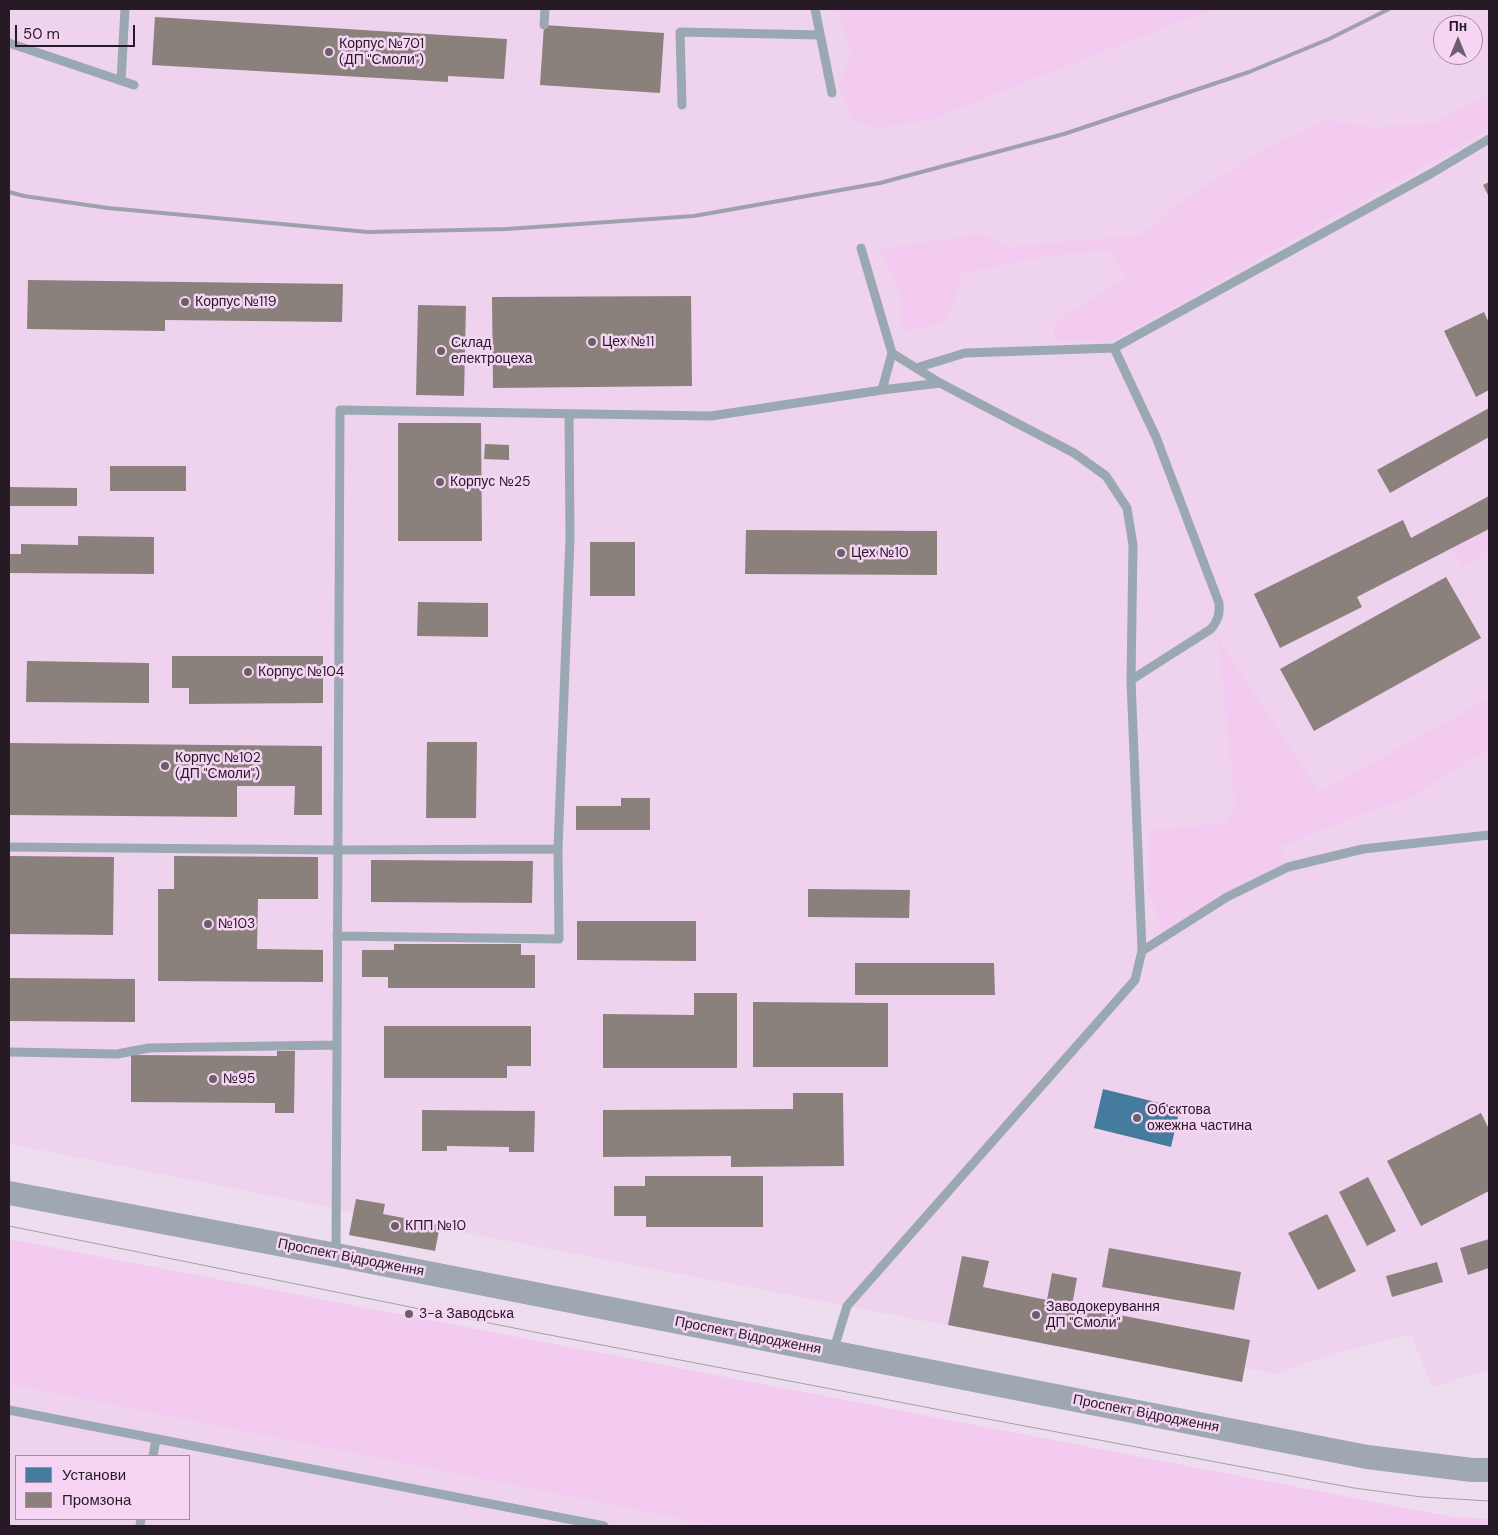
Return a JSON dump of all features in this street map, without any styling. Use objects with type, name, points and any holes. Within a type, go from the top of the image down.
[{"type":"street","name":"Проспект Відродження","points":[[9,1193],[336,1255],[1367,1457],[1472,1470],[1489,1470]]},
{"type":"lane","points":[[121,80],[125,9]]},
{"type":"lane","points":[[544,9],[544,25]]},
{"type":"lane","points":[[815,9],[832,93]]},
{"type":"lane","points":[[682,105],[680,32],[820,35]]},
{"type":"lane","points":[[9,43],[134,85]]},
{"type":"lane","points":[[916,368],[965,352],[1114,348],[1432,173],[1489,139]]},
{"type":"lane","points":[[861,248],[892,353],[882,390]]},
{"type":"lane","points":[[1114,348],[1156,437],[1219,603],[1218,620],[1211,628],[1131,680]]},
{"type":"lane","points":[[833,1352],[848,1306],[1134,980],[1142,951],[1131,680],[1133,545],[1127,508],[1106,476],[1074,453],[940,383],[892,353]]},
{"type":"lane","points":[[336,1255],[340,410],[711,416],[940,383]]},
{"type":"lane","points":[[337,936],[559,939],[558,849],[570,538],[569,414]]},
{"type":"lane","points":[[1142,951],[1227,897],[1288,867],[1363,849],[1489,835]]},
{"type":"lane","points":[[9,847],[338,850],[558,849]]},
{"type":"lane","points":[[9,1052],[118,1054],[149,1048],[337,1045]]},
{"type":"lane","points":[[9,1410],[604,1526]]},
{"type":"lane","points":[[153,1455],[156,1439]]},
{"type":"shaded area","points":[[9,9],[1489,9],[1489,1370],[1432,1387],[1411,1334],[1320,1358],[1276,1374],[1245,1368],[1242,1382],[440,1228],[435,1251],[349,1235],[353,1212],[9,1144]]},
{"type":"shaded area","points":[[838,9],[1211,9],[933,119],[878,128],[853,120],[838,84],[852,55]]},
{"type":"shaded area","points":[[1489,94],[1489,129],[1111,342],[1054,340],[1054,323],[1126,277],[1108,250],[1045,256],[962,274],[953,304],[941,324],[902,331],[900,293],[880,249],[984,234],[1006,247],[1142,235],[1185,199],[1264,149],[1325,120],[1376,127],[1435,123]]},
{"type":"shaded area","points":[[1489,529],[1489,551],[1462,566],[1451,549]]},
{"type":"shaded area","points":[[1218,639],[1319,792],[1489,698],[1489,749],[1406,800],[1347,820],[1281,847],[1288,867],[1164,937],[1148,890],[1150,830],[1226,823],[1235,804]]},
{"type":"shaded area","points":[[9,1239],[1453,1517],[1489,1519],[1489,1526],[716,1526],[9,1384]]},
{"type":"shaded area","points":[[9,1384],[91,1400],[716,1526],[9,1526]]},
{"type":"building: Установи","name":"Об'єктова ожежна частина","points":[[1103,1089],[1180,1108],[1171,1147],[1094,1128]]},
{"type":"building: Промзона","name":"Корпус №701 (ДП \"Смоли\")","points":[[155,17],[507,39],[504,79],[448,76],[448,82],[152,65]]},
{"type":"building: Промзона","points":[[544,25],[664,33],[660,93],[540,85]]},
{"type":"building: Промзона","points":[[1489,182],[1489,197],[1483,185]]},
{"type":"building: Промзона","name":"Корпус №119","points":[[28,280],[343,284],[342,322],[165,320],[165,331],[27,329]]},
{"type":"building: Промзона","name":"Цех №11","points":[[691,296],[692,386],[493,388],[492,297]]},
{"type":"building: Промзона","name":"Склад електроцеха","points":[[418,305],[466,306],[464,396],[416,395]]},
{"type":"building: Промзона","points":[[1484,312],[1489,323],[1489,390],[1476,397],[1444,331]]},
{"type":"building: Промзона","points":[[1489,408],[1489,437],[1390,493],[1377,470]]},
{"type":"building: Промзона","name":"Корпус №25","points":[[398,423],[481,423],[482,541],[398,541]]},
{"type":"building: Промзона","points":[[485,444],[509,445],[509,460],[484,459]]},
{"type":"building: Промзона","points":[[110,466],[186,466],[186,491],[110,491]]},
{"type":"building: Промзона","points":[[9,487],[77,488],[77,506],[9,506]]},
{"type":"building: Промзона","points":[[1489,496],[1489,529],[1357,597],[1362,607],[1280,648],[1254,594],[1403,520],[1411,538]]},
{"type":"building: Промзона","name":"Цех №10","points":[[746,530],[937,531],[937,575],[745,574]]},
{"type":"building: Промзона","points":[[78,536],[154,537],[154,574],[9,573],[9,554],[21,554],[21,544],[78,545]]},
{"type":"building: Промзона","points":[[590,542],[635,542],[635,596],[590,596]]},
{"type":"building: Промзона","points":[[1446,577],[1481,638],[1314,731],[1280,669]]},
{"type":"building: Промзона","points":[[418,602],[488,603],[488,637],[417,636]]},
{"type":"building: Промзона","name":"Корпус №104","points":[[172,656],[323,656],[323,703],[189,704],[189,688],[172,688]]},
{"type":"building: Промзона","points":[[27,661],[149,663],[149,703],[26,702]]},
{"type":"building: Промзона","points":[[427,742],[477,742],[476,818],[426,818]]},
{"type":"building: Промзона","name":"Корпус №102 (ДП \"Смоли\")","points":[[9,743],[322,746],[322,815],[294,815],[295,786],[237,786],[237,817],[9,815]]},
{"type":"building: Промзона","points":[[621,798],[650,798],[650,830],[576,830],[576,806],[621,806]]},
{"type":"building: Промзона","points":[[9,856],[114,857],[113,935],[9,934]]},
{"type":"building: Промзона","name":"№103","points":[[174,856],[318,857],[318,899],[258,899],[257,949],[323,950],[323,982],[158,981],[158,889],[174,889]]},
{"type":"building: Промзона","points":[[371,860],[533,861],[532,903],[371,902]]},
{"type":"building: Промзона","points":[[808,889],[910,890],[909,918],[808,917]]},
{"type":"building: Промзона","points":[[577,921],[696,921],[696,961],[577,960]]},
{"type":"building: Промзона","points":[[394,944],[521,944],[521,955],[535,955],[535,988],[388,988],[388,977],[362,977],[362,950],[394,950]]},
{"type":"building: Промзона","points":[[855,963],[994,963],[995,995],[855,995]]},
{"type":"building: Промзона","points":[[9,978],[135,979],[135,1022],[9,1021]]},
{"type":"building: Промзона","points":[[694,993],[737,993],[737,1068],[603,1068],[603,1014],[694,1015]]},
{"type":"building: Промзона","points":[[753,1002],[888,1003],[888,1067],[753,1067]]},
{"type":"building: Промзона","points":[[384,1026],[531,1026],[531,1066],[507,1066],[507,1078],[384,1078]]},
{"type":"building: Промзона","name":"№95","points":[[277,1051],[295,1051],[294,1113],[275,1113],[275,1103],[131,1102],[131,1055],[277,1056]]},
{"type":"building: Промзона","points":[[793,1093],[843,1093],[844,1166],[731,1167],[731,1156],[603,1157],[603,1110],[793,1109]]},
{"type":"building: Промзона","points":[[422,1110],[535,1111],[534,1152],[509,1152],[509,1147],[447,1146],[447,1151],[422,1151]]},
{"type":"building: Промзона","points":[[1481,1113],[1489,1129],[1489,1191],[1421,1226],[1387,1161]]},
{"type":"building: Промзона","points":[[645,1176],[763,1176],[763,1227],[646,1227],[646,1216],[614,1216],[614,1186],[645,1186]]},
{"type":"building: Промзона","points":[[1368,1177],[1396,1231],[1367,1246],[1339,1192]]},
{"type":"building: Промзона","name":"КПП №10","points":[[356,1199],[385,1204],[383,1214],[440,1225],[435,1251],[349,1235]]},
{"type":"building: Промзона","points":[[1327,1214],[1356,1271],[1318,1290],[1288,1233]]},
{"type":"building: Промзона","points":[[1489,1239],[1489,1268],[1468,1275],[1460,1248]]},
{"type":"building: Промзона","points":[[1109,1248],[1241,1272],[1234,1310],[1102,1287]]},
{"type":"building: Промзона","name":"Заводокерування ДП \"Смоли\"","points":[[962,1256],[989,1261],[983,1287],[1047,1300],[1052,1273],[1077,1278],[1072,1306],[1250,1340],[1242,1382],[948,1325]]},
{"type":"building: Промзона","points":[[1437,1262],[1443,1282],[1392,1297],[1386,1276]]},
{"type":"tram line","points":[[9,1226],[529,1331],[1354,1488],[1422,1497],[1489,1501]]},
{"type":"railway","points":[[9,192],[24,196],[108,208],[368,232],[507,229],[694,216],[880,183],[1064,134],[1249,72],[1329,39],[1389,9]]},
{"type":"place","name":"Корпус №701 (ДП \"Смоли\")","points":[[329,52]]},
{"type":"place","name":"Корпус №119","points":[[185,302]]},
{"type":"place","name":"Цех №11","points":[[592,342]]},
{"type":"place","name":"Склад електроцеха","points":[[441,351]]},
{"type":"place","name":"Корпус №25","points":[[440,482]]},
{"type":"place","name":"Цех №10","points":[[841,553]]},
{"type":"place","name":"Корпус №104","points":[[248,672]]},
{"type":"place","name":"Корпус №102 (ДП \"Смоли\")","points":[[165,766]]},
{"type":"place","name":"№103","points":[[208,924]]},
{"type":"place","name":"№95","points":[[213,1079]]},
{"type":"place","name":"Об'єктова ожежна частина","points":[[1137,1118]]},
{"type":"place","name":"КПП №10","points":[[395,1226]]},
{"type":"place","name":"3-а Заводська","points":[[409,1314]]},
{"type":"place","name":"Заводокерування ДП \"Смоли\"","points":[[1036,1315]]}]
